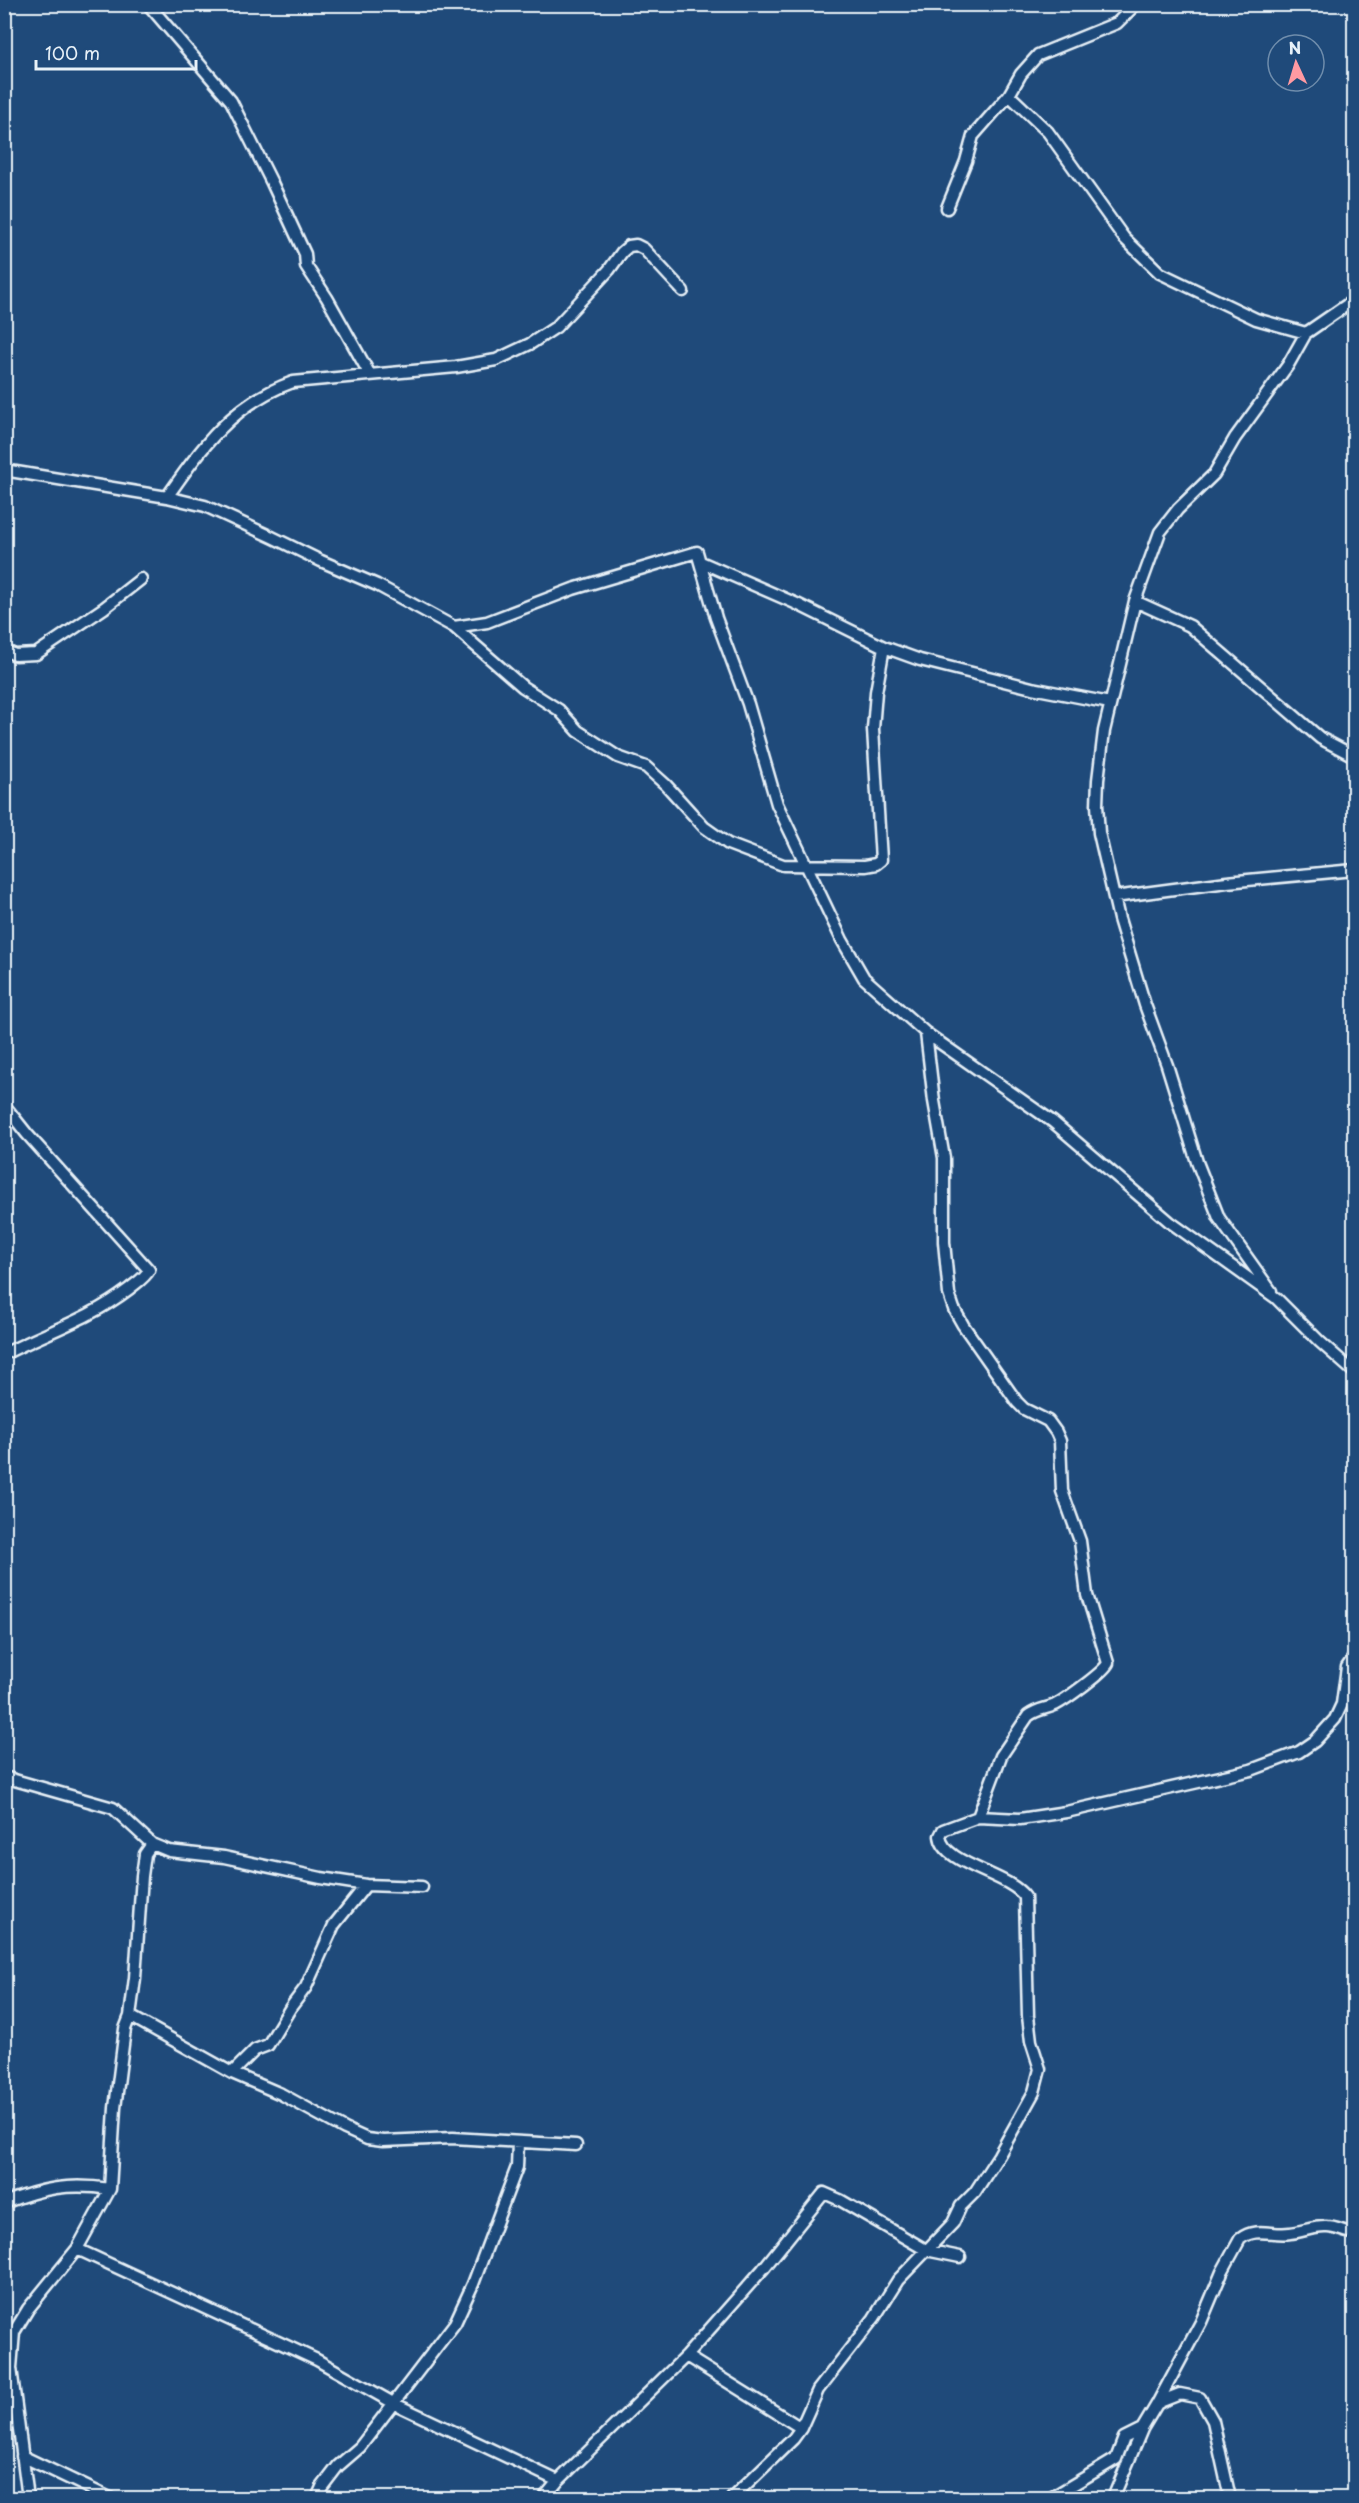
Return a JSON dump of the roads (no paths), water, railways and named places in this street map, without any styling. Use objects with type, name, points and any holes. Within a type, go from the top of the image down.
[{"type":"street","points":[[148,4],[231,101],[305,254],[306,267],[327,298],[369,373]]},
{"type":"street","points":[[946,208],[966,161],[973,136],[1009,95],[1021,74],[1038,55],[1117,23],[1136,4]]},
{"type":"street","points":[[1009,95],[1048,132],[1124,238],[1160,273],[1256,319],[1306,333]]},
{"type":"street","points":[[166,497],[206,442],[268,391],[293,382],[369,373],[456,367],[495,360],[530,344],[556,327],[629,246],[636,245],[644,249],[683,291]]},
{"type":"street","points":[[1276,1298],[1219,1218],[1197,1162],[1167,1065],[1144,1005],[1114,897],[1100,833],[1097,805],[1100,758],[1110,704],[1135,601],[1160,532],[1178,509],[1214,474],[1234,438],[1288,365],[1306,333],[1354,300]]},
{"type":"street","points":[[4,470],[166,497],[205,506],[377,585],[454,627],[523,687],[560,710],[578,731],[618,757],[646,767],[666,785],[704,828],[715,836],[776,863],[865,866],[876,864],[881,860],[873,729],[876,692],[884,647]]},
{"type":"street","points":[[454,627],[487,622],[573,590],[697,552],[712,607],[748,704],[777,804],[804,865],[864,978],[926,1033],[1060,1128],[1170,1222],[1276,1298],[1354,1372]]},
{"type":"street","points":[[701,562],[797,604],[884,647],[927,662],[1032,688],[1110,704]]},
{"type":"street","points":[[4,650],[15,655],[36,654],[104,608],[141,579]]},
{"type":"street","points":[[1135,601],[1190,626],[1320,738],[1354,756]]},
{"type":"street","points":[[1114,897],[1227,882],[1354,870]]},
{"type":"street","points":[[926,1033],[944,1158],[944,1242],[949,1294],[963,1325],[1017,1402],[1024,1409],[1048,1421],[1056,1432],[1060,1442],[1062,1491],[1080,1541],[1091,1614],[1108,1658],[1107,1666],[1097,1676],[1058,1703],[1035,1711],[1023,1722],[1001,1756],[978,1817]]},
{"type":"street","points":[[4,1105],[27,1134],[149,1270],[143,1278],[108,1304],[64,1328],[4,1354]]},
{"type":"street","points":[[732,2499],[793,2439],[801,2428],[818,2390],[874,2318],[898,2280],[953,2223],[961,2206],[975,2192],[999,2155],[1034,2092],[1040,2069],[1031,2041],[1028,2008],[1025,1897],[1002,1878],[957,1857],[940,1841],[944,1830],[978,1817],[1020,1819],[1065,1812],[1251,1770],[1299,1752],[1315,1741],[1335,1719],[1342,1704],[1344,1675],[1354,1657]]},
{"type":"street","points":[[4,1777],[112,1808],[152,1844],[169,1851],[224,1857],[274,1870],[366,1885],[422,1887]]},
{"type":"street","points":[[28,2499],[11,2368],[15,2332],[28,2309],[78,2249],[110,2189],[125,2029],[130,2016],[142,1876],[145,1854],[152,1844]]},
{"type":"street","points":[[232,2073],[255,2050],[268,2045],[306,1987],[334,1925],[366,1885]]},
{"type":"street","points":[[130,2016],[232,2073],[281,2094],[345,2129],[374,2140],[453,2138],[576,2145]]},
{"type":"street","points":[[317,2499],[322,2487],[338,2466],[360,2447],[455,2323],[473,2284],[517,2167],[518,2143]]},
{"type":"street","points":[[4,2203],[36,2190],[83,2185],[110,2189]]},
{"type":"street","points":[[544,2499],[558,2481],[686,2356],[763,2269],[824,2193],[926,2250],[960,2257]]},
{"type":"street","points":[[1113,2499],[1142,2429],[1201,2322],[1222,2272],[1240,2239],[1245,2235],[1263,2231],[1288,2234],[1314,2227],[1330,2227],[1354,2233]]},
{"type":"street","points":[[78,2249],[317,2360],[395,2404],[558,2481]]},
{"type":"street","points":[[686,2356],[801,2428]]},
{"type":"street","points":[[1157,2404],[1180,2394],[1193,2396],[1205,2404],[1213,2421],[1230,2499]]},
{"type":"street","points":[[1051,2499],[1116,2459],[1124,2438],[1142,2429]]},
{"type":"street","points":[[22,2456],[110,2499]]}]
